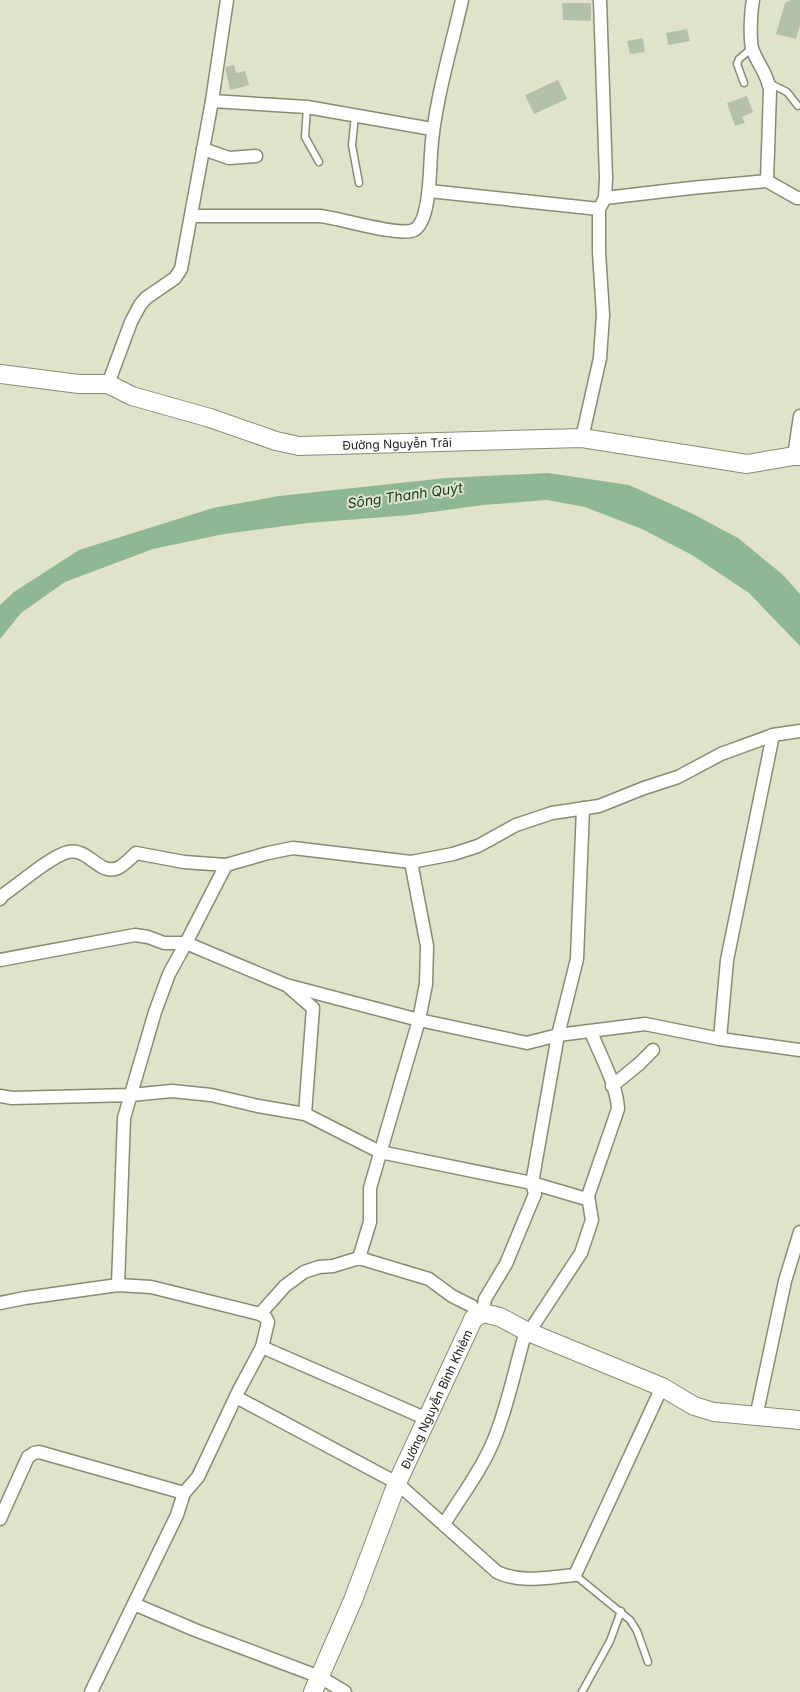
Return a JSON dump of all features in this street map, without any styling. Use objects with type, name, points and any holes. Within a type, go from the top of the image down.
[{"type":"street","points":[[108,384],[131,322],[140,304],[178,275],[181,269],[212,102],[227,0]]},
{"type":"street","points":[[192,216],[320,216],[368,226],[406,231],[413,230],[419,226],[430,191],[432,129],[462,0]]},
{"type":"street","points":[[582,438],[600,358],[603,315],[599,252],[602,203],[606,178],[600,0]]},
{"type":"street","points":[[753,0],[751,10],[751,49],[768,78],[769,84],[766,181]]},
{"type":"street","points":[[212,102],[307,107],[432,129]]},
{"type":"street","points":[[203,149],[229,158],[256,156]]},
{"type":"street","points":[[430,191],[602,203],[691,188],[766,181],[800,198]]},
{"type":"street","name":"Đường Nguyễn Trãi","points":[[0,374],[80,384],[108,384],[132,396],[299,446],[582,438],[747,464],[797,456]]},
{"type":"street","points":[[797,456],[800,416]]},
{"type":"street","points":[[0,899],[48,862],[68,852],[86,854],[103,867],[110,869],[117,868],[136,853],[184,862],[226,865],[293,848],[411,862],[452,854],[478,846],[516,825],[552,813],[599,806],[678,777],[721,754],[774,735],[800,731]]},
{"type":"street","points":[[720,1039],[727,960],[774,735]]},
{"type":"street","points":[[481,1314],[485,1299],[506,1264],[535,1194],[532,1183],[558,1035],[577,960],[583,808]]},
{"type":"street","points":[[359,1258],[370,1222],[370,1188],[419,1020],[426,984],[427,946],[411,862]]},
{"type":"street","points":[[118,1286],[124,1118],[158,1004],[169,974],[226,865]]},
{"type":"street","points":[[0,960],[135,935],[148,937],[164,943],[186,943],[286,984],[419,1020],[526,1043],[558,1035],[645,1024],[720,1039],[800,1050]]},
{"type":"street","points":[[286,984],[313,1008],[304,1114]]},
{"type":"street","points":[[444,1524],[493,1442],[527,1331],[581,1254],[592,1220],[588,1196],[618,1109],[618,1101],[591,1032]]},
{"type":"street","points":[[612,1086],[653,1050]]},
{"type":"street","points":[[0,1096],[12,1098],[131,1095],[172,1091],[211,1095],[304,1114],[380,1152],[532,1183],[581,1198],[588,1196]]},
{"type":"street","points":[[756,1417],[785,1281],[800,1232]]},
{"type":"street","points":[[260,1314],[285,1286],[304,1272],[319,1266],[333,1266],[359,1258],[429,1279],[452,1296],[472,1306],[481,1314],[500,1317],[527,1331],[662,1387],[694,1406],[714,1412],[800,1420]]},
{"type":"street","points":[[0,1303],[118,1286],[151,1287],[260,1314],[268,1322],[262,1346],[198,1477],[184,1493],[177,1515],[91,1692]]},
{"type":"street","name":"Đường Nguyễn Bỉnh Khiêm","points":[[316,1685],[353,1600],[397,1483],[473,1319],[481,1314]]},
{"type":"street","points":[[262,1346],[427,1419]]},
{"type":"street","points":[[236,1397],[397,1483],[497,1572],[507,1577],[528,1580],[575,1575],[662,1387]]},
{"type":"street","points":[[0,1519],[28,1457],[39,1452],[184,1493]]},
{"type":"street","points":[[134,1604],[316,1685],[345,1692]]},
{"type":"lane","points":[[744,83],[737,64],[739,59],[751,49]]},
{"type":"lane","points":[[769,84],[787,92],[798,106]]},
{"type":"lane","points":[[307,107],[305,137],[319,162]]},
{"type":"lane","points":[[356,116],[352,145],[359,182]]},
{"type":"lane","points":[[575,1575],[630,1620],[637,1631],[648,1662]]},
{"type":"lane","points":[[582,1692],[610,1641],[621,1611]]},
{"type":"water","name":"Sông Thanh Quýt","points":[[548,473],[629,485],[693,514],[738,538],[782,574],[800,594],[800,646],[749,593],[692,555],[642,529],[585,507],[547,500],[483,505],[410,515],[308,523],[224,534],[153,549],[65,582],[21,613],[0,639],[0,605],[14,592],[79,550],[213,508],[279,496],[446,478]]},
{"type":"building","points":[[791,0],[800,0],[800,25],[796,39],[776,34],[785,3]]},
{"type":"building","points":[[562,3],[591,3],[591,21],[563,20]]},
{"type":"building","points":[[687,29],[690,41],[668,45],[666,33]]},
{"type":"building","points":[[643,38],[645,52],[630,54],[627,41]]},
{"type":"building","points":[[234,65],[236,73],[245,71],[249,85],[230,90],[225,67]]},
{"type":"building","points":[[558,80],[567,99],[534,114],[525,95]]},
{"type":"building","points":[[747,96],[753,112],[742,117],[745,123],[735,126],[727,103]]}]
